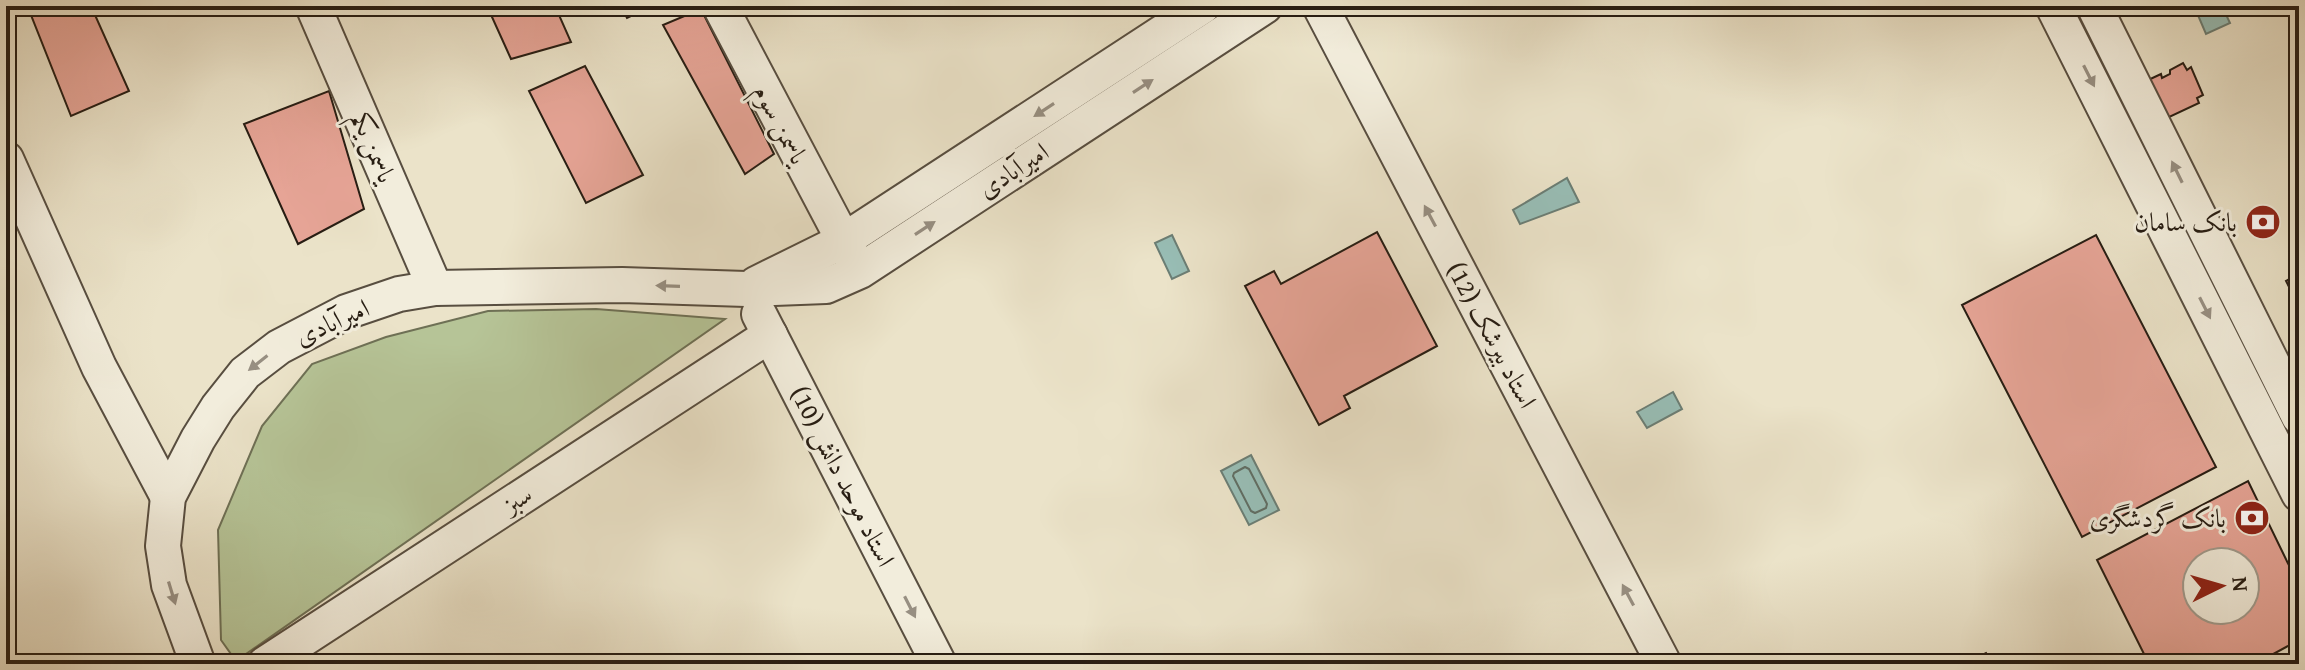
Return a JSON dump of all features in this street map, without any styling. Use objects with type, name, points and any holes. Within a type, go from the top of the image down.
[{"type":"street","name":"یاسمن یکم","points":[[313,6],[435,288]]},
{"type":"street","name":"یاسمن سوم","points":[[720,6],[860,271]]},
{"type":"street","name":"امیرآبادی","points":[[746,289],[843,241],[1203,6]]},
{"type":"street","name":"امیرآبادی","points":[[198,664],[169,585],[163,546],[168,497],[211,418],[245,373],[279,347],[346,312],[399,294],[435,288],[622,285],[746,289],[826,286],[860,271],[1265,6]]},
{"type":"street","name":"استاد بیرشک (12)","points":[[1320,6],[1664,664]]},
{"type":"street","points":[[2053,6],[2299,494]]},
{"type":"street","points":[[2094,6],[2299,417]]},
{"type":"street","points":[[6,159],[99,367],[168,497]]},
{"type":"street","name":"استاد موحد دانش (10)","points":[[746,289],[939,664]]},
{"type":"street","name":"سبز","points":[[265,664],[770,335]]},
{"type":"green space","points":[[596,309],[725,319],[236,661],[221,640],[218,530],[262,426],[312,364],[386,337],[488,311]]},
{"type":"water","points":[[2194,6],[2222,6],[2230,23],[2206,34]]},
{"type":"water","points":[[1567,178],[1579,202],[1520,224],[1513,210]]},
{"type":"water","points":[[1172,235],[1189,271],[1172,279],[1155,243]]},
{"type":"water","points":[[1673,392],[1682,409],[1647,428],[1637,412]]},
{"type":"water","points":[[1251,455],[1279,510],[1249,525],[1221,471]]},
{"type":"building","points":[[58,6],[91,6],[129,91],[71,116],[31,15]]},
{"type":"building","points":[[487,6],[555,6],[571,42],[511,59]]},
{"type":"building","points":[[621,6],[652,6],[627,18]]},
{"type":"building","points":[[701,9],[774,154],[745,174],[663,25]]},
{"type":"building","points":[[2183,63],[2187,70],[2191,67],[2203,95],[2197,98],[2199,103],[2165,119],[2146,81],[2161,74],[2162,78]]},
{"type":"building","points":[[585,66],[643,175],[586,203],[529,91]]},
{"type":"building","points":[[329,91],[364,209],[298,244],[244,124]]},
{"type":"building","points":[[1377,232],[1437,346],[1344,396],[1350,408],[1319,425],[1245,286],[1274,271],[1281,284]]},
{"type":"building","points":[[2096,235],[2216,467],[2082,537],[1962,305]]},
{"type":"building","points":[[2299,274],[2299,306],[2286,281]]},
{"type":"building","points":[[2248,481],[2299,586],[2299,640],[2255,664],[2149,664],[2097,560]]},
{"type":"building","points":[[1986,653],[1992,664],[1964,664]]},
{"type":"place","name":"بانک سامان","points":[[2263,222]]},
{"type":"place","name":"بانک گردشگری","points":[[2252,518]]}]
